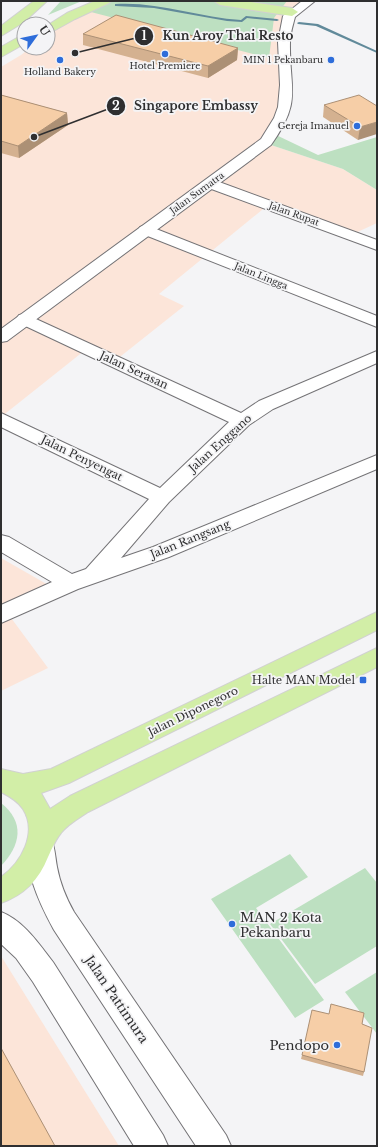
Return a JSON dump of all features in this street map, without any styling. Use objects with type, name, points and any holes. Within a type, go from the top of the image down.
[{"type":"main road","points":[[1,32],[20,19],[54,1]]},
{"type":"main road","points":[[54,16],[90,1]]},
{"type":"main road","points":[[56,25],[71,16],[105,1]]},
{"type":"main road","points":[[220,1],[292,12]]},
{"type":"main road","points":[[35,16],[43,6]]},
{"type":"main road","points":[[1,43],[16,33]]},
{"type":"main road","points":[[1,53],[16,43]]},
{"type":"main road","points":[[1,61],[16,51]]},
{"type":"main road","name":"Jalan Diponegoro","points":[[2,780],[24,785],[43,783],[60,776],[377,620]]},
{"type":"main road","points":[[1,891],[23,875],[35,859],[52,823],[79,804],[377,657]]},
{"type":"main road","points":[[2,780],[23,791],[36,806],[42,824],[41,844]]},
{"type":"street","points":[[292,12],[309,1]]},
{"type":"street","name":"Jalan Sumatra","points":[[1,337],[211,184],[266,142],[276,130],[287,98],[283,44],[289,16],[292,12]]},
{"type":"street","name":"Jalan Rupat","points":[[211,184],[377,245]]},
{"type":"street","name":"Jalan Lingga","points":[[146,230],[377,322]]},
{"type":"street","name":"Jalan Serasan","points":[[25,319],[242,421]]},
{"type":"street","name":"Jalan Enggano","points":[[95,573],[162,497],[242,421],[266,405],[377,356]]},
{"type":"street","name":"Jalan Penyengat","points":[[1,419],[162,497]]},
{"type":"street","name":"Jalan Rangsang","points":[[1,614],[95,573],[161,552],[377,461]]},
{"type":"street","points":[[1,542],[70,583]]},
{"type":"street","name":"Jalan Pattimura","points":[[41,844],[44,879],[50,896],[64,921],[215,1146]]},
{"type":"street","points":[[1,925],[26,949],[43,972],[152,1146]]},
{"type":"shaded area","points":[[107,1],[308,1],[291,12],[285,82],[274,129],[1,335],[1,67],[19,56],[56,56],[56,29]]},
{"type":"shaded area","points":[[265,143],[343,169],[377,190],[377,223],[351,235],[212,184]]},
{"type":"shaded area","points":[[212,185],[268,205],[159,294],[184,306],[116,360],[89,347],[1,417],[1,338]]},
{"type":"shaded area","points":[[1,558],[50,586],[3,607],[48,668],[1,691]]},
{"type":"shaded area","points":[[1,956],[119,1146],[1,1146]]},
{"type":"green space","points":[[61,1],[82,1],[48,15]]},
{"type":"green space","points":[[106,1],[287,1],[274,18],[269,58],[87,11]]},
{"type":"green space","points":[[274,134],[318,155],[377,137],[377,190],[343,169],[265,143]]},
{"type":"green space","points":[[1,803],[9,810],[14,818],[18,834],[13,850],[1,866]]},
{"type":"green space","points":[[290,854],[308,877],[256,908],[324,1000],[295,1018],[211,899]]},
{"type":"green space","points":[[365,868],[377,883],[377,946],[315,984],[270,924]]},
{"type":"green space","points":[[377,972],[377,1034],[345,992]]},
{"type":"building","points":[[116,15],[238,48],[208,66],[83,34]]},
{"type":"building","points":[[1,95],[67,113],[18,146],[1,141]]},
{"type":"building","points":[[359,95],[377,106],[377,122],[360,127],[324,105]]},
{"type":"building","name":"Pendopo","points":[[331,1004],[364,1013],[362,1024],[372,1028],[364,1072],[302,1055],[312,1010],[329,1014]]},
{"type":"building","points":[[1,1048],[55,1146],[1,1146]]},
{"type":"waterway","points":[[116,5],[154,7],[227,20],[242,21],[246,17],[277,20]]},
{"type":"waterway","points":[[299,23],[317,25],[377,52]]},
{"type":"place","name":"Kun Aroy Thai Resto","points":[[75,53]]},
{"type":"place","name":"Hotel Premiere","points":[[165,54]]},
{"type":"place","name":"Holland Bakery","points":[[60,60]]},
{"type":"place","name":"MIN 1 Pekanbaru","points":[[331,60]]},
{"type":"place","name":"Gereja Imanuel","points":[[357,126]]},
{"type":"place","name":"Singapore Embassy","points":[[34,137]]},
{"type":"place","name":"Halte MAN Model","points":[[363,680]]},
{"type":"place","name":"MAN 2 Kota Pekanbaru","points":[[232,924]]},
{"type":"place","name":"Pendopo","points":[[337,1045]]}]
